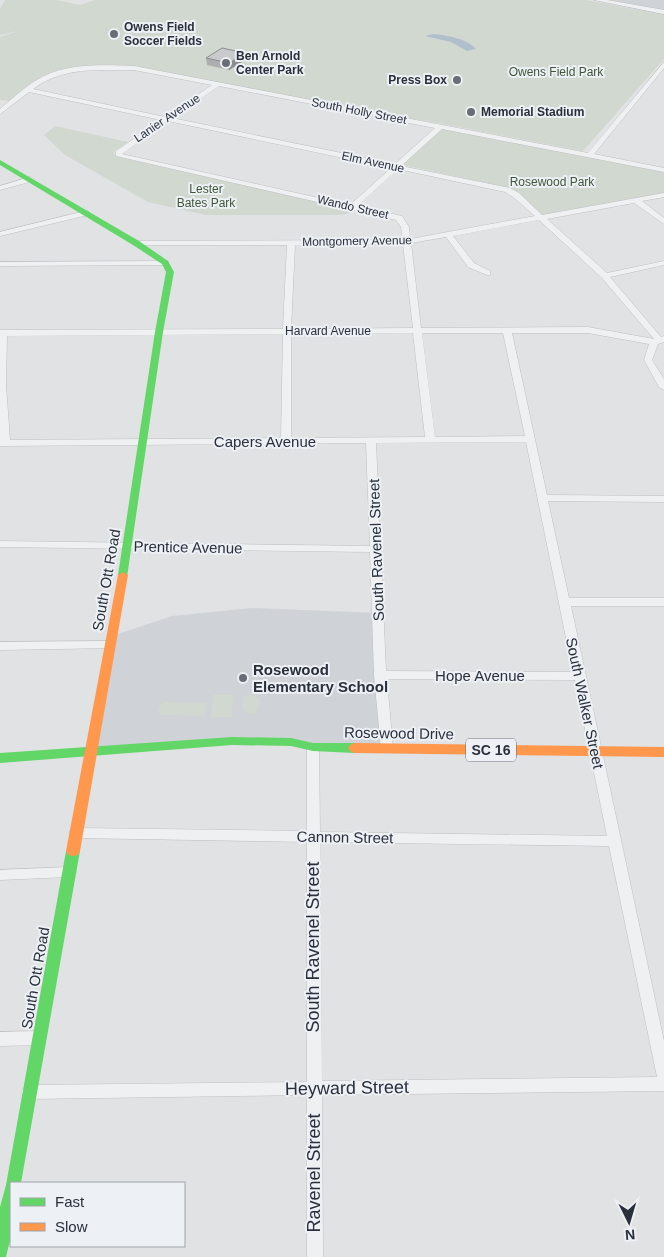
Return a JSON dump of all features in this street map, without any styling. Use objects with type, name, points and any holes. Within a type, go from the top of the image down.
[{"type":"street","points":[[597,0],[664,12]]},
{"type":"street","points":[[589,156],[664,64]]},
{"type":"street","name":"South Holly Street","points":[[28,90],[54,74],[101,68],[134,68],[664,170]]},
{"type":"street","name":"Lanier Avenue","points":[[117,154],[218,84]]},
{"type":"street","points":[[0,112],[28,90]]},
{"type":"street","name":"Elm Avenue","points":[[28,90],[507,190],[516,195],[605,276],[659,340]]},
{"type":"street","points":[[353,206],[440,127]]},
{"type":"street","name":"Wando Street","points":[[117,154],[122,157],[353,206],[400,218],[405,228],[430,439]]},
{"type":"street","points":[[0,162],[136,243],[165,263]]},
{"type":"street","points":[[0,188],[30,179]]},
{"type":"street","name":"Montgomery Avenue","points":[[136,243],[406,242],[664,195]]},
{"type":"street","points":[[636,201],[664,222]]},
{"type":"street","points":[[0,234],[85,213]]},
{"type":"street","points":[[449,235],[471,265],[487,273]]},
{"type":"street","points":[[286,440],[287,331],[291,242]]},
{"type":"street","points":[[0,264],[165,263]]},
{"type":"street","name":"South Ott Road","points":[[13,1182],[128,546],[159,332],[170,272],[165,263]]},
{"type":"street","points":[[605,276],[664,263]]},
{"type":"street","name":"South Walker Street","points":[[507,330],[664,1076]]},
{"type":"street","name":"Harvard Avenue","points":[[1,333],[588,330],[659,340]]},
{"type":"street","points":[[1,333],[3,443]]},
{"type":"street","points":[[659,340],[648,360],[664,387]]},
{"type":"street","name":"Capers Avenue","points":[[3,443],[530,439]]},
{"type":"street","name":"South Ravenel Street","points":[[372,440],[380,675],[386,749]]},
{"type":"street","points":[[542,498],[664,499]]},
{"type":"street","name":"Prentice Avenue","points":[[0,544],[375,549]]},
{"type":"street","points":[[564,602],[664,602]]},
{"type":"street","points":[[0,646],[110,645]]},
{"type":"street","name":"Hope Avenue","points":[[380,675],[580,676]]},
{"type":"street","name":"Rosewood Drive","points":[[0,758],[206,743],[244,752],[303,752],[313,746],[386,749],[664,752]]},
{"type":"street","name":"South Ravenel Street","points":[[313,746],[314,1088]]},
{"type":"street","name":"Cannon Street","points":[[76,833],[614,841]]},
{"type":"street","points":[[0,875],[69,872]]},
{"type":"street","points":[[0,1039],[39,1038]]},
{"type":"street","name":"Heyward Street","points":[[29,1092],[664,1084]]},
{"type":"street","name":"Ravenel Street","points":[[314,1088],[315,1257]]},
{"type":"street","points":[[0,1252],[10,1196]]},
{"type":"shaded area","points":[[597,0],[664,0],[664,12]]},
{"type":"shaded area","name":"Rosewood Elementary School","points":[[252,608],[378,613],[387,749],[291,742],[92,751],[112,636],[172,616]]},
{"type":"green space","name":"Owens Field Park","points":[[5,0],[57,0],[80,5],[95,0],[586,0],[664,15],[664,59],[583,151],[136,66],[54,72],[39,79],[10,101],[0,100],[0,37],[18,31],[0,35],[0,9]]},
{"type":"green space","name":"Lester Bates Park","points":[[55,126],[128,142],[114,151],[114,154],[118,157],[353,209],[348,213],[337,215],[206,215],[148,202],[65,155],[44,135]]},
{"type":"green space","name":"Rosewood Park","points":[[446,129],[664,172],[664,193],[543,215],[510,188],[403,165],[439,131]]},
{"type":"green space","points":[[213,695],[233,695],[232,717],[211,717]]},
{"type":"green space","points":[[252,695],[260,698],[256,714],[250,714],[243,709],[243,696]]},
{"type":"green space","points":[[163,702],[206,703],[205,716],[160,715],[158,708]]},
{"type":"water","points":[[433,34],[462,40],[476,49],[467,51],[451,42],[425,36]]},
{"type":"building","points":[[222,48],[245,53],[229,63],[206,58]]},
{"type":"traffic: fast","points":[[0,162],[136,243],[165,263],[170,272],[159,332],[123,575]]},
{"type":"traffic: fast","points":[[0,758],[232,741],[291,742],[313,747],[354,748]]},
{"type":"traffic: fast","points":[[13,1182],[73,851]]},
{"type":"traffic: fast","points":[[0,1252],[10,1197]]},
{"type":"traffic: slow","points":[[73,851],[123,575]]},
{"type":"traffic: slow","points":[[354,748],[664,752]]},
{"type":"place","name":"Owens Field Soccer Fields","points":[[114,34]]},
{"type":"place","name":"Ben Arnold Center Park","points":[[226,63]]},
{"type":"place","name":"Press Box","points":[[457,80]]},
{"type":"place","name":"Memorial Stadium","points":[[471,112]]},
{"type":"place","name":"Rosewood Elementary School","points":[[243,678]]}]
